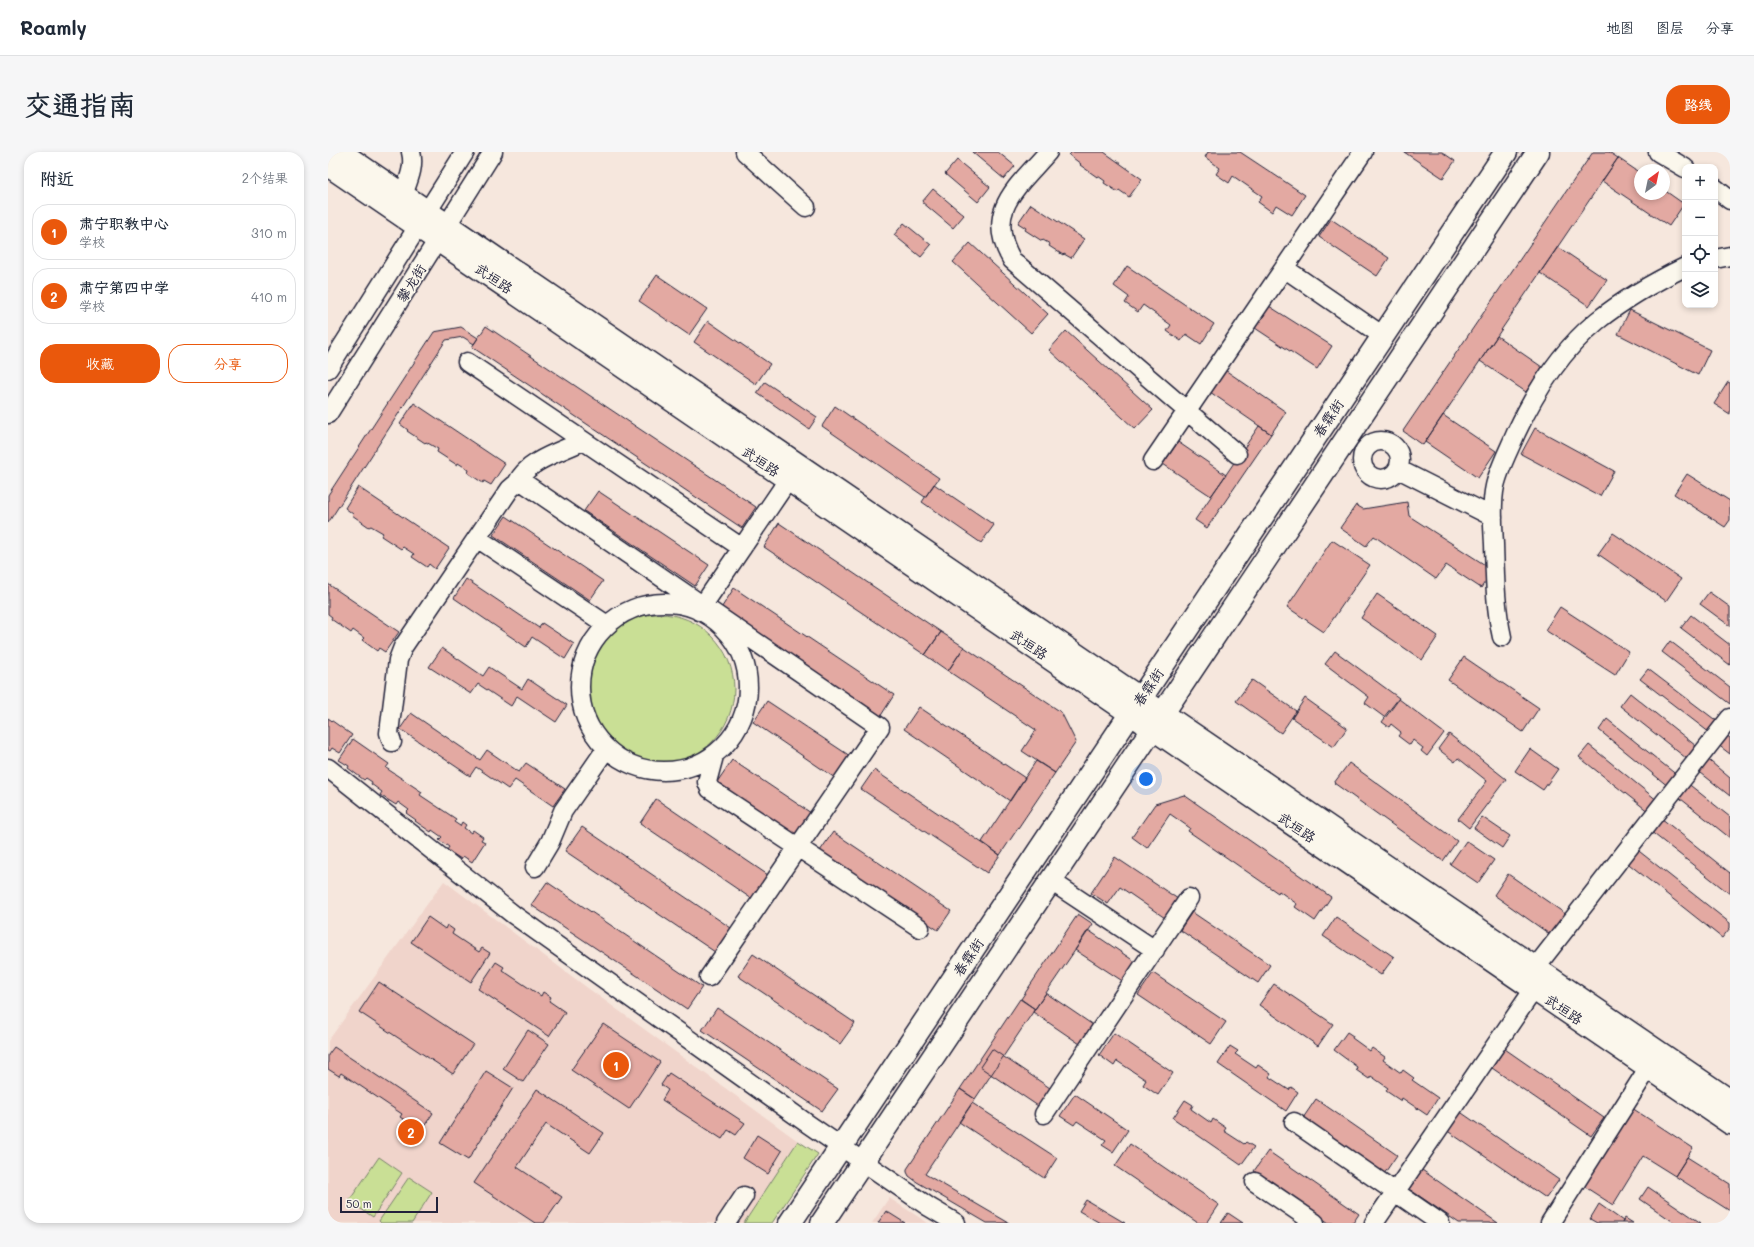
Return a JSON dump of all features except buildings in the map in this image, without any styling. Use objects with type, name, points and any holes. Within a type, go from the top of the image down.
[{"type":"main road","name":"武垣路","points":[[340,152],[403,195],[423,219]]},
{"type":"main road","name":"春霖街","points":[[790,1223],[1506,152]]},
{"type":"main road","name":"春霖街","points":[[822,1223],[1538,152]]},
{"type":"main road","name":"武垣路","points":[[328,165],[423,219],[1534,978],[1730,1101]]},
{"type":"main road","name":"武垣路","points":[[442,232],[788,480],[1136,706]]},
{"type":"main road","name":"武垣路","points":[[1534,978],[1648,1067],[1730,1123]]},
{"type":"street","points":[[403,195],[412,171],[413,158],[411,152]]},
{"type":"street","name":"攀龙街","points":[[328,369],[465,152]]},
{"type":"street","name":"攀龙街","points":[[328,414],[493,152]]},
{"type":"street","points":[[745,152],[806,207]]},
{"type":"street","points":[[1048,152],[1011,196],[1002,210],[1000,221],[1005,248],[1012,260],[1237,454]]},
{"type":"street","points":[[1153,461],[1363,152]]},
{"type":"street","points":[[1658,152],[1682,166]]},
{"type":"street","points":[[1718,190],[1730,200]]},
{"type":"street","points":[[1718,258],[1730,256]]},
{"type":"street","points":[[1284,268],[1383,336]]},
{"type":"street","points":[[1502,637],[1495,591],[1493,517],[1495,487],[1503,464],[1524,417],[1536,393],[1547,378],[1576,341],[1597,321],[1658,280],[1682,268]]},
{"type":"street","points":[[467,362],[742,548]]},
{"type":"street","points":[[1347,437],[1365,449]]},
{"type":"street","points":[[392,742],[389,733],[398,660],[403,647],[510,489],[516,483],[521,473],[530,466],[583,441]]},
{"type":"street","points":[[1381,441],[1392,444],[1399,454],[1398,468],[1391,476],[1385,478],[1372,476],[1364,467],[1362,461],[1365,449],[1375,442],[1381,441]]},
{"type":"street","points":[[1398,468],[1493,517]]},
{"type":"street","points":[[701,608],[788,480]]},
{"type":"street","points":[[516,483],[524,483],[701,608],[880,727],[709,976]]},
{"type":"street","points":[[477,538],[607,625]]},
{"type":"street","points":[[651,604],[678,604],[701,608],[734,640],[743,658],[748,678],[747,702],[739,726],[725,746],[714,756],[694,766],[682,770],[655,771],[629,764],[606,749],[597,739],[584,715],[579,689],[580,675],[588,650],[595,638],[607,625],[625,612],[651,604]]},
{"type":"street","points":[[1374,1223],[1534,978],[1730,718]]},
{"type":"street","points":[[535,867],[550,842],[563,811],[606,749]]},
{"type":"street","points":[[714,756],[707,782],[710,789],[920,928]]},
{"type":"street","points":[[328,768],[514,915],[863,1161],[956,1223]]},
{"type":"street","points":[[1051,881],[1155,950]]},
{"type":"street","points":[[1044,1114],[1189,898]]},
{"type":"street","points":[[1556,1221],[1648,1067]]},
{"type":"street","points":[[1294,1122],[1440,1223]]},
{"type":"street","points":[[1255,1182],[1315,1223]]},
{"type":"street","points":[[726,1223],[744,1196]]},
{"type":"shaded area","points":[[444,881],[589,989],[798,1141],[744,1223],[328,1223],[328,1041]]},
{"type":"shaded area","points":[[889,1198],[928,1223],[872,1223]]},
{"type":"green space","points":[[666,614],[695,622],[717,641],[726,653],[729,660],[733,674],[733,704],[726,725],[707,747],[695,756],[688,759],[674,763],[652,764],[623,756],[611,747],[596,731],[589,718],[585,704],[584,682],[592,653],[601,641],[617,626],[630,619],[644,615]]},
{"type":"green space","points":[[798,1141],[818,1154],[772,1223],[744,1223]]},
{"type":"green space","points":[[379,1157],[402,1173],[373,1217],[349,1201]]},
{"type":"green space","points":[[409,1177],[432,1192],[412,1223],[381,1223],[379,1221]]},
{"type":"place","name":"肃宁职教中心","points":[[616,1065]]},
{"type":"place","name":"肃宁第四中学","points":[[411,1132]]}]
